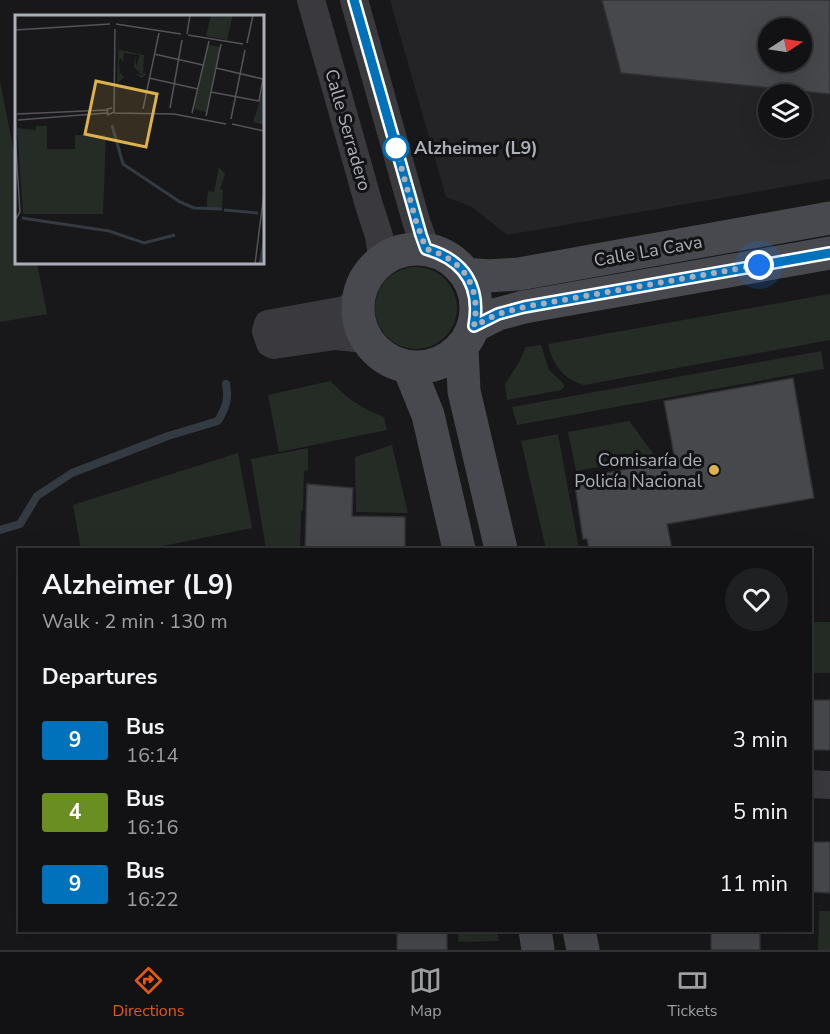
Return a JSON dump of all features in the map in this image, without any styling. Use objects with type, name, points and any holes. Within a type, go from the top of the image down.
[{"type":"main road","name":"Calle La Cava","points":[[466,274],[489,276],[519,274],[830,218]]},
{"type":"main road","points":[[468,337],[451,358],[438,364],[424,368],[409,368],[392,363],[377,353],[366,339],[359,321],[358,302],[366,278],[382,260],[403,250],[426,249],[448,258],[466,274],[472,286],[476,300],[468,337],[464,391],[501,548]]},
{"type":"main road","name":"Calle La Cava","points":[[468,337],[498,314],[524,307],[830,253]]},
{"type":"main road","points":[[409,368],[428,415],[459,548]]},
{"type":"main road","points":[[535,932],[538,950]]},
{"type":"main road","points":[[579,932],[583,950]]},
{"type":"street","name":"Calle Serradero","points":[[311,0],[369,205],[374,215],[382,260]]},
{"type":"street","points":[[354,0],[426,249]]},
{"type":"street","points":[[358,302],[345,310],[268,324],[266,332],[270,343],[274,345],[335,336],[366,339]]},
{"type":"street","points":[[812,784],[830,784]]},
{"type":"shaded area","points":[[390,0],[830,0],[830,179],[507,235],[472,207],[446,197]]},
{"type":"shaded area","points":[[0,81],[15,158],[15,264],[37,264],[47,314],[0,322]]},
{"type":"shaded area","points":[[416,267],[432,270],[445,279],[454,292],[457,308],[454,324],[445,337],[432,346],[416,349],[400,346],[387,337],[378,324],[375,308],[378,292],[387,279],[400,270]]},
{"type":"shaded area","points":[[830,294],[830,340],[584,385],[570,379],[560,370],[548,344]]},
{"type":"shaded area","points":[[541,345],[549,370],[563,383],[564,387],[561,390],[507,400],[505,384],[526,347]]},
{"type":"shaded area","points":[[821,351],[824,369],[517,425],[512,407]]},
{"type":"shaded area","points":[[330,381],[355,402],[384,417],[387,430],[279,452],[268,395]]},
{"type":"shaded area","points":[[629,421],[656,457],[576,471],[568,432]]},
{"type":"shaded area","points":[[558,434],[579,548],[546,548],[521,441]]},
{"type":"shaded area","points":[[392,445],[408,513],[356,512],[355,457]]},
{"type":"shaded area","points":[[308,448],[308,470],[304,471],[300,548],[266,548],[251,459]]},
{"type":"shaded area","points":[[238,453],[252,528],[153,548],[81,548],[73,505]]},
{"type":"shaded area","points":[[812,622],[830,622],[830,673],[812,673]]},
{"type":"shaded area","points":[[819,911],[830,911],[830,950],[818,950]]},
{"type":"shaded area","points":[[459,932],[497,932],[499,941],[458,942]]},
{"type":"building","points":[[602,0],[830,0],[830,94],[812,92],[812,84],[758,84],[758,87],[621,73]]},
{"type":"building","name":"Comisaría de Policía Nacional","points":[[793,378],[814,498],[667,524],[672,548],[589,548],[587,539],[583,539],[574,479],[675,460],[664,401]]},
{"type":"building","points":[[307,484],[353,488],[352,516],[405,517],[405,548],[305,548]]},
{"type":"building","points":[[812,700],[830,700],[830,750],[812,750]]},
{"type":"building","points":[[812,842],[830,842],[830,893],[812,892]]},
{"type":"building","points":[[397,932],[447,932],[447,950],[397,950]]},
{"type":"building","points":[[711,932],[760,932],[760,950],[711,950]]},
{"type":"waterway","points":[[0,530],[20,524],[37,496],[72,473],[168,436],[218,421],[226,403],[226,384]]},
{"type":"bus line","name":"9","points":[[354,0],[416,221],[426,249],[448,258],[466,274],[476,300],[474,326],[498,314],[524,307],[830,253]]},
{"type":"place","name":"Alzheimer (L9)","points":[[396,148]]},
{"type":"place","name":"Comisaría de Policía Nacional","points":[[714,470]]},
{"type":"route","points":[[396,148],[426,249],[458,265],[472,286],[476,300],[474,326],[498,314],[524,307],[759,265]]}]
